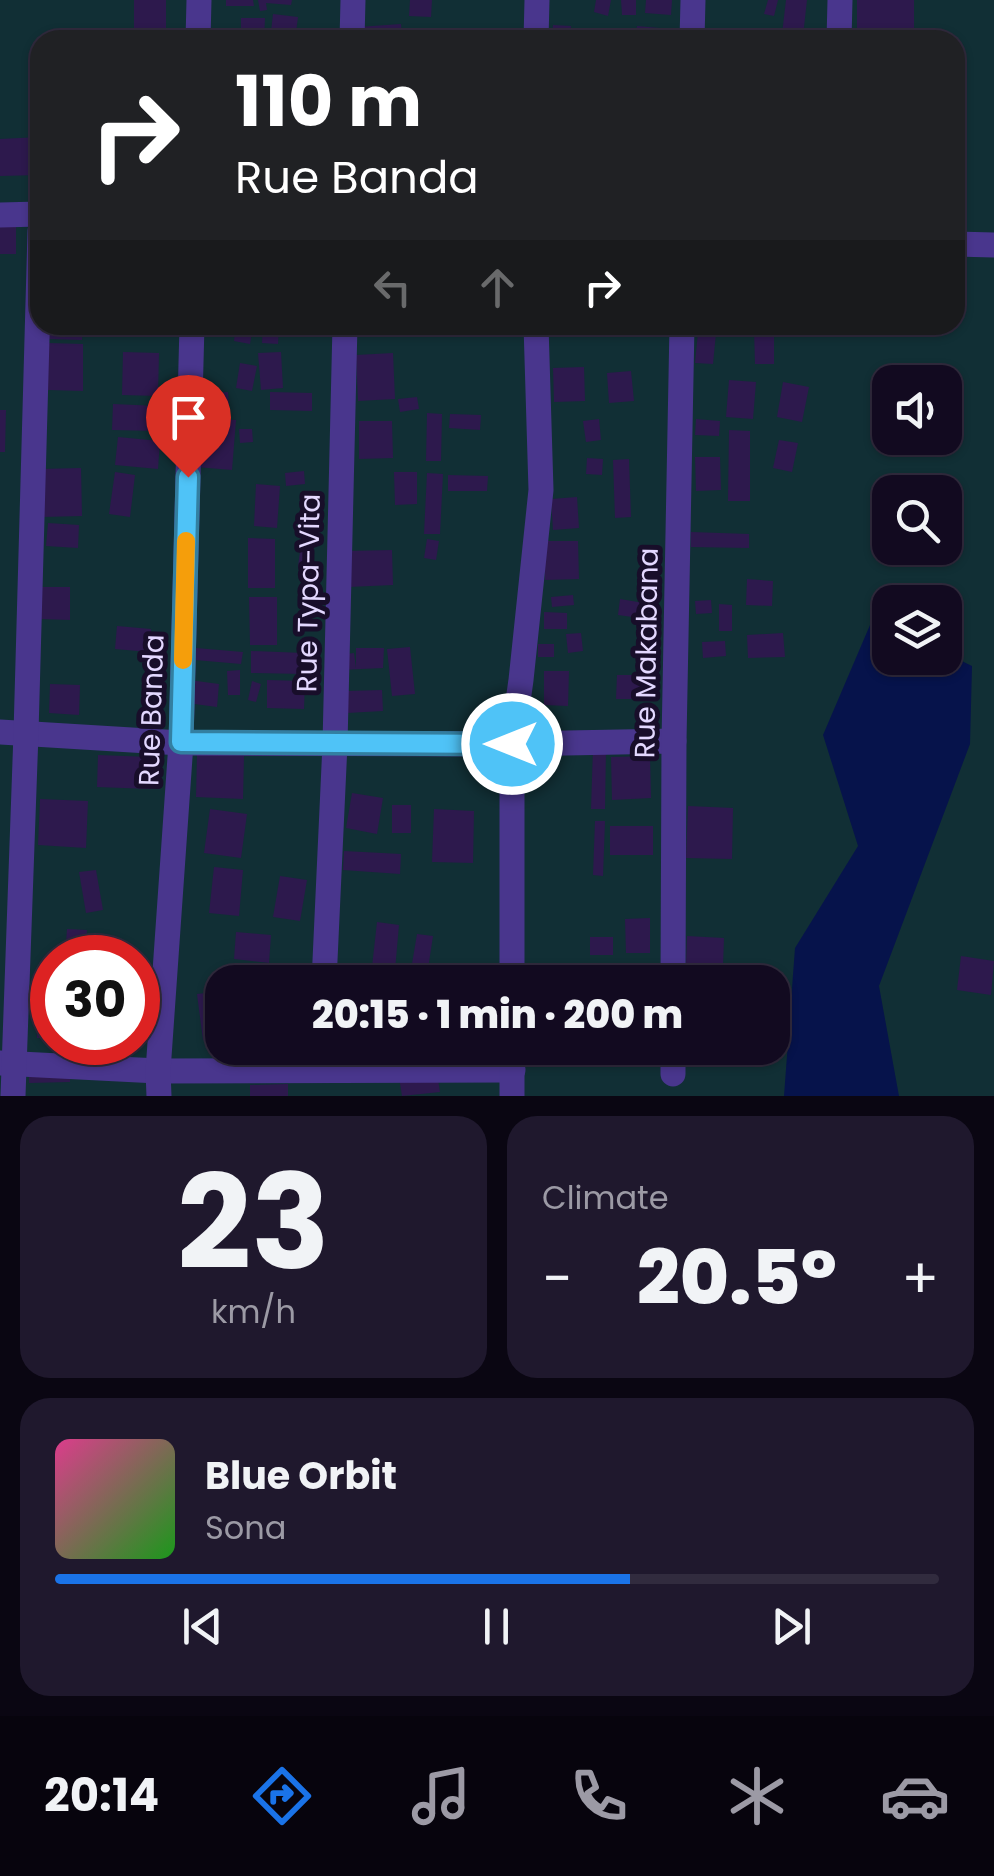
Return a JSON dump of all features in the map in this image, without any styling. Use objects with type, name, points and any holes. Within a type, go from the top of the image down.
[{"type":"street","points":[[198,0],[198,30]]},
{"type":"street","points":[[352,30],[353,0]]},
{"type":"street","points":[[536,30],[537,0]]},
{"type":"street","points":[[692,30],[693,0]]},
{"type":"street","points":[[839,30],[840,0]]},
{"type":"street","points":[[0,215],[30,214]]},
{"type":"street","points":[[965,244],[994,245]]},
{"type":"street","points":[[12,1096],[7,1063],[26,733],[37,335]]},
{"type":"street","name":"Rue Banda","points":[[159,1084],[181,742],[192,335]]},
{"type":"street","name":"Rue Typa-Vita","points":[[325,965],[335,744],[345,335]]},
{"type":"street","points":[[512,965],[512,744],[541,490],[536,335]]},
{"type":"street","name":"Rue Makabana","points":[[673,965],[682,335]]},
{"type":"street","points":[[0,732],[181,742],[674,742]]},
{"type":"street","points":[[7,1063],[159,1084],[277,1065]]},
{"type":"street","points":[[423,1065],[512,1071]]},
{"type":"street","points":[[672,1065],[672,1074]]},
{"type":"green space","points":[[0,0],[994,0],[994,1096],[0,1096]]},
{"type":"shaded area","points":[[872,620],[872,675],[962,675],[962,661],[972,666],[970,744],[879,986],[899,1096],[784,1096],[786,1065],[790,1065],[795,948],[858,846],[823,735]]},
{"type":"building","points":[[134,0],[166,0],[166,30],[134,30]]},
{"type":"building","points":[[226,0],[253,0],[254,6],[226,6]]},
{"type":"building","points":[[258,0],[292,0],[291,5],[266,3],[267,10],[260,11]]},
{"type":"building","points":[[410,0],[432,0],[431,17],[409,16]]},
{"type":"building","points":[[596,0],[611,0],[608,16],[594,12]]},
{"type":"building","points":[[621,0],[636,0],[636,15],[622,15]]},
{"type":"building","points":[[646,0],[672,0],[671,15],[645,13]]},
{"type":"building","points":[[768,0],[778,0],[774,16],[764,14]]},
{"type":"building","points":[[786,0],[807,0],[804,30],[782,30]]},
{"type":"building","points":[[857,0],[914,0],[914,30],[857,30]]},
{"type":"building","points":[[273,14],[298,17],[296,30],[271,30]]},
{"type":"building","points":[[241,18],[265,18],[264,30],[241,30]]},
{"type":"building","points":[[401,24],[401,30],[358,30],[358,27]]},
{"type":"building","points":[[553,25],[571,26],[571,30],[553,30]]},
{"type":"building","points":[[637,26],[671,29],[671,30],[636,30]]},
{"type":"building","points":[[30,138],[30,175],[0,176],[0,139]]},
{"type":"building","points":[[0,223],[16,224],[16,254],[0,254]]},
{"type":"building","points":[[49,335],[82,335],[82,340],[49,339]]},
{"type":"building","points":[[235,335],[251,335],[250,344],[234,341]]},
{"type":"building","points":[[262,335],[278,335],[278,344],[262,343]]},
{"type":"building","points":[[698,335],[716,335],[713,364],[695,363]]},
{"type":"building","points":[[754,335],[774,335],[774,364],[755,364]]},
{"type":"building","points":[[48,343],[83,344],[83,391],[48,390]]},
{"type":"building","points":[[123,352],[159,353],[158,396],[122,395]]},
{"type":"building","points":[[281,352],[283,388],[261,390],[258,353]]},
{"type":"building","points":[[393,353],[395,399],[358,401],[356,355]]},
{"type":"building","points":[[240,363],[257,366],[252,391],[236,388]]},
{"type":"building","points":[[584,367],[585,401],[554,402],[553,368]]},
{"type":"building","points":[[631,371],[634,401],[609,403],[607,373]]},
{"type":"building","points":[[729,380],[756,382],[753,419],[726,417]]},
{"type":"building","points":[[783,382],[809,387],[802,422],[777,417]]},
{"type":"building","points":[[228,392],[229,406],[195,407],[194,393]]},
{"type":"building","points":[[270,392],[312,393],[312,411],[270,410]]},
{"type":"building","points":[[417,397],[419,409],[400,412],[398,399]]},
{"type":"building","points":[[113,404],[158,406],[157,431],[112,430]]},
{"type":"building","points":[[0,410],[6,410],[5,452],[0,452]]},
{"type":"building","points":[[427,413],[442,414],[441,461],[426,461]]},
{"type":"building","points":[[450,414],[481,415],[480,430],[449,428]]},
{"type":"building","points":[[200,417],[236,420],[232,470],[196,467]]},
{"type":"building","points":[[599,419],[601,440],[586,442],[583,421]]},
{"type":"building","points":[[696,419],[720,421],[719,436],[695,435]]},
{"type":"building","points":[[359,421],[392,421],[393,458],[359,459]]},
{"type":"building","points":[[239,429],[252,429],[253,442],[240,443]]},
{"type":"building","points":[[729,430],[750,431],[750,501],[728,501]]},
{"type":"building","points":[[118,437],[160,441],[158,469],[115,465]]},
{"type":"building","points":[[779,440],[798,443],[792,472],[773,468]]},
{"type":"building","points":[[695,457],[720,457],[721,490],[696,491]]},
{"type":"building","points":[[587,458],[603,459],[602,475],[586,474]]},
{"type":"building","points":[[629,459],[631,517],[615,518],[613,460]]},
{"type":"building","points":[[81,468],[82,516],[42,517],[40,469]]},
{"type":"building","points":[[304,471],[305,484],[286,486],[285,473]]},
{"type":"building","points":[[115,472],[135,475],[130,517],[109,514]]},
{"type":"building","points":[[394,472],[417,472],[417,504],[395,505]]},
{"type":"building","points":[[427,473],[443,474],[440,534],[424,534]]},
{"type":"building","points":[[448,475],[488,476],[487,491],[448,491]]},
{"type":"building","points":[[256,484],[280,486],[277,528],[254,526]]},
{"type":"building","points":[[577,497],[579,528],[553,530],[551,499]]},
{"type":"building","points":[[48,523],[79,525],[78,548],[46,546]]},
{"type":"building","points":[[691,532],[749,534],[749,548],[691,547]]},
{"type":"building","points":[[248,538],[275,539],[275,588],[248,588]]},
{"type":"building","points":[[427,539],[439,541],[436,560],[424,558]]},
{"type":"building","points":[[545,541],[578,541],[579,579],[545,580]]},
{"type":"building","points":[[392,550],[393,585],[348,587],[346,551]]},
{"type":"building","points":[[300,551],[314,552],[312,568],[298,567]]},
{"type":"building","points":[[747,579],[773,581],[772,606],[746,605]]},
{"type":"building","points":[[40,587],[70,587],[70,620],[40,619]]},
{"type":"building","points":[[573,595],[574,605],[552,607],[551,597]]},
{"type":"building","points":[[249,597],[277,597],[277,645],[250,645]]},
{"type":"building","points":[[620,599],[656,605],[654,620],[618,615]]},
{"type":"building","points":[[711,600],[712,613],[696,614],[695,601]]},
{"type":"building","points":[[719,604],[732,605],[732,631],[719,631]]},
{"type":"building","points":[[544,612],[567,613],[567,629],[544,629]]},
{"type":"building","points":[[117,626],[151,629],[149,652],[115,649]]},
{"type":"building","points":[[652,631],[660,631],[660,663],[651,663]]},
{"type":"building","points":[[581,633],[583,651],[568,653],[566,634]]},
{"type":"building","points":[[783,633],[785,657],[748,658],[747,635]]},
{"type":"building","points":[[725,641],[726,656],[703,658],[702,642]]},
{"type":"building","points":[[538,644],[554,644],[554,657],[538,657]]},
{"type":"building","points":[[410,647],[415,694],[392,696],[387,649]]},
{"type":"building","points":[[196,648],[243,652],[241,664],[195,660]]},
{"type":"building","points":[[356,648],[384,648],[383,668],[340,670],[338,655],[354,653],[356,668]]},
{"type":"building","points":[[251,651],[304,653],[304,674],[251,673]]},
{"type":"building","points":[[240,670],[240,695],[228,695],[227,671]]},
{"type":"building","points":[[544,671],[569,671],[568,706],[544,705]]},
{"type":"building","points":[[617,675],[645,675],[644,699],[616,699]]},
{"type":"building","points":[[189,680],[219,684],[217,707],[187,703]]},
{"type":"building","points":[[267,680],[305,681],[304,709],[267,708]]},
{"type":"building","points":[[252,681],[261,684],[256,702],[248,700]]},
{"type":"building","points":[[50,684],[80,685],[79,715],[49,713]]},
{"type":"building","points":[[382,690],[383,711],[347,713],[346,691]]},
{"type":"building","points":[[593,748],[606,749],[605,809],[591,809]]},
{"type":"building","points":[[197,754],[244,756],[243,799],[196,797]]},
{"type":"building","points":[[98,755],[151,757],[150,789],[97,787]]},
{"type":"building","points":[[650,756],[651,798],[612,800],[611,757]]},
{"type":"building","points":[[352,793],[383,798],[377,834],[346,828]]},
{"type":"building","points":[[40,799],[88,801],[86,848],[38,845]]},
{"type":"building","points":[[392,805],[411,805],[411,833],[392,833]]},
{"type":"building","points":[[688,806],[733,808],[732,859],[686,858]]},
{"type":"building","points":[[210,809],[247,814],[241,858],[204,853]]},
{"type":"building","points":[[434,809],[474,811],[473,863],[432,862]]},
{"type":"building","points":[[595,821],[605,821],[603,876],[593,875]]},
{"type":"building","points":[[610,826],[653,826],[653,855],[610,855]]},
{"type":"building","points":[[344,851],[401,854],[400,874],[343,870]]},
{"type":"building","points":[[214,867],[243,870],[239,916],[209,913]]},
{"type":"building","points":[[96,870],[103,910],[86,913],[79,872]]},
{"type":"building","points":[[280,876],[307,880],[300,921],[273,917]]},
{"type":"building","points":[[650,918],[650,953],[626,953],[625,919]]},
{"type":"building","points":[[377,922],[399,925],[395,965],[372,965]]},
{"type":"building","points":[[67,929],[87,930],[87,935],[67,935]]},
{"type":"building","points":[[236,932],[271,935],[269,963],[234,959]]},
{"type":"building","points":[[417,934],[433,936],[429,965],[412,965]]},
{"type":"building","points":[[687,936],[724,938],[723,965],[686,963]]},
{"type":"building","points":[[590,937],[613,937],[613,955],[590,955]]},
{"type":"building","points":[[961,956],[994,961],[991,995],[957,990]]},
{"type":"building","points":[[205,993],[205,1040],[203,1040],[197,994]]},
{"type":"building","points":[[70,1068],[70,1082],[29,1083],[29,1070]]},
{"type":"building","points":[[437,1073],[440,1092],[402,1096],[399,1077]]},
{"type":"building","points":[[288,1084],[288,1096],[250,1096],[250,1085]]},
{"type":"slow traffic","points":[[183,660],[186,541]]},
{"type":"route","points":[[188,477],[181,742],[512,744]]}]
